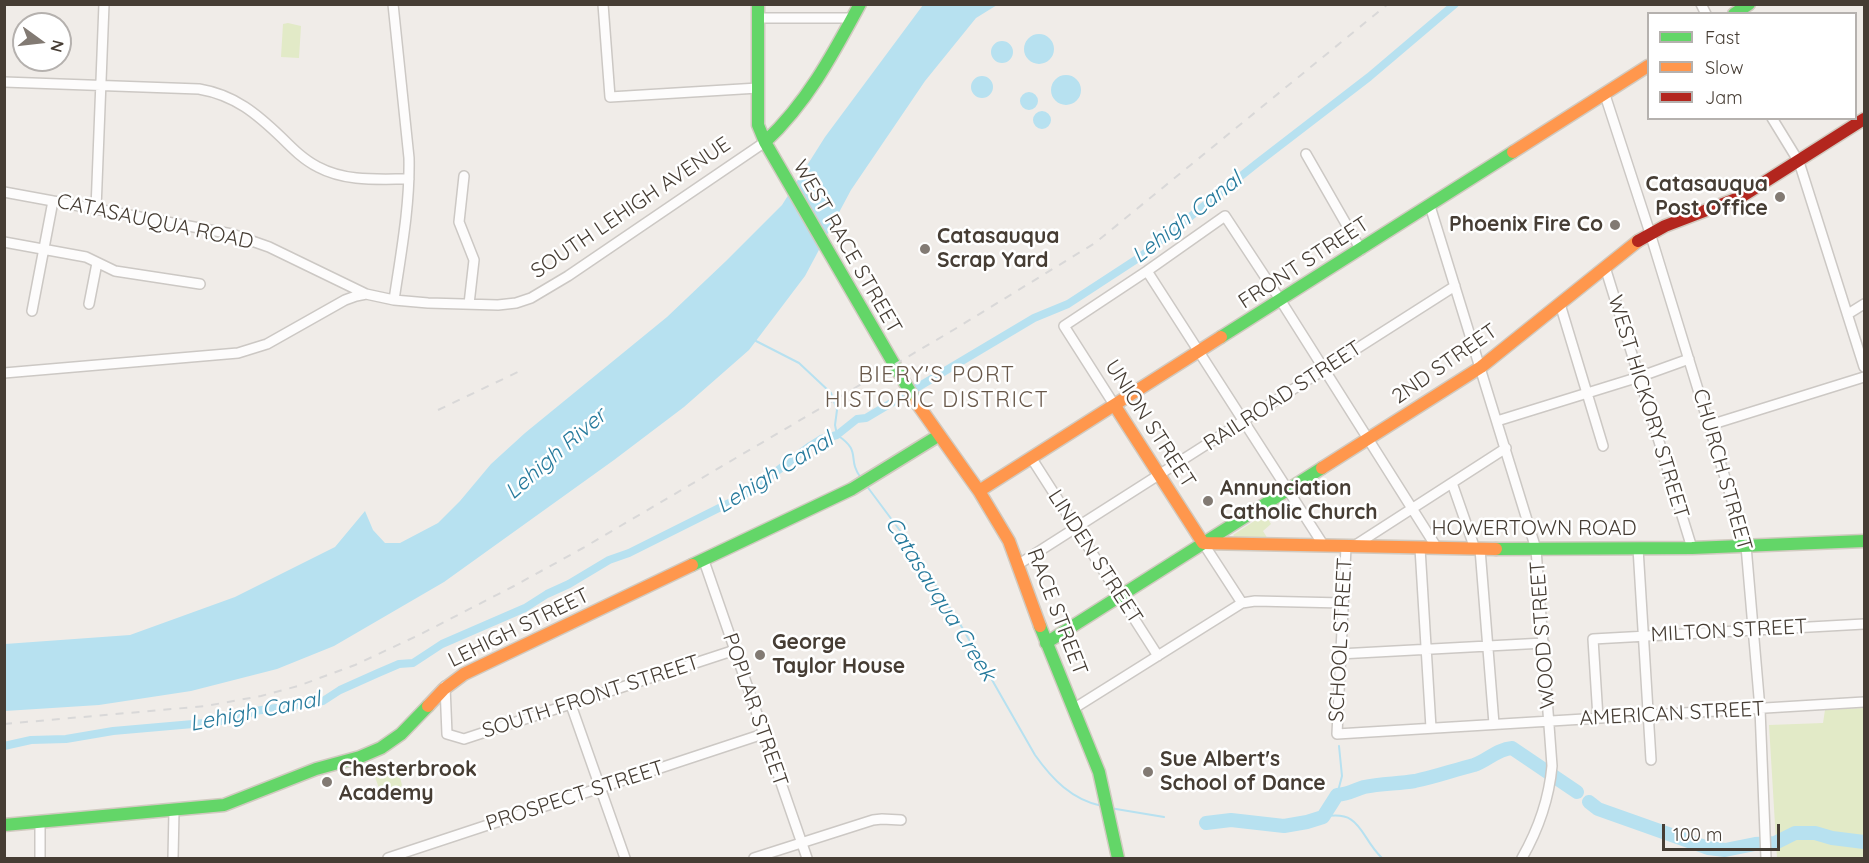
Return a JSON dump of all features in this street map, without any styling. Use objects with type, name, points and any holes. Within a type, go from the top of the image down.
[{"type":"main road","name":"WEST RACE STREET","points":[[758,4],[758,125],[765,142],[838,272],[914,401]]},
{"type":"main road","name":"SOUTH LEHIGH AVENUE","points":[[765,142],[787,120],[819,76],[832,57],[860,4]]},
{"type":"main road","name":"FRONT STREET","points":[[979,491],[1647,67]]},
{"type":"main road","name":"2ND STREET","points":[[1046,644],[1480,367],[1631,245],[1650,233],[1741,197],[1864,119]]},
{"type":"main road","name":"RACE STREET","points":[[914,401],[979,491],[1009,541],[1046,644],[1089,744],[1104,794],[1118,858]]},
{"type":"main road","name":"UNION STREET","points":[[1115,406],[1203,543]]},
{"type":"main road","name":"LEHIGH STREET","points":[[4,825],[174,811],[234,803],[307,772],[375,752],[401,735],[446,686],[464,674],[864,483],[938,436]]},
{"type":"main road","name":"HOWERTOWN ROAD","points":[[1203,543],[1477,549],[1638,549],[1864,541]]},
{"type":"street","points":[[96,208],[104,4]]},
{"type":"street","points":[[393,4],[409,179],[407,214],[394,300]]},
{"type":"street","points":[[603,4],[610,97],[758,88]]},
{"type":"street","points":[[758,18],[853,18]]},
{"type":"street","points":[[4,82],[199,90],[223,95],[253,111],[300,155],[320,168],[347,177],[409,179]]},
{"type":"street","name":"CHURCH STREET","points":[[1605,95],[1746,546],[1760,709],[1766,854]]},
{"type":"street","points":[[1773,120],[1799,162],[1864,367]]},
{"type":"street","name":"SOUTH LEHIGH AVENUE","points":[[366,294],[394,300],[469,304],[516,303],[546,291],[765,142]]},
{"type":"street","points":[[1306,154],[1361,250]]},
{"type":"street","points":[[464,176],[459,222],[474,260],[469,304]]},
{"type":"street","name":"CATASAUQUA ROAD","points":[[4,192],[212,230],[251,240],[288,255],[366,294]]},
{"type":"street","points":[[32,311],[53,201]]},
{"type":"street","name":"WOOD STREET","points":[[1430,206],[1536,549],[1552,766],[1551,782],[1537,827],[1522,858]]},
{"type":"street","points":[[1148,271],[1225,216],[1437,548]]},
{"type":"street","points":[[4,242],[86,257],[115,271],[200,284]]},
{"type":"street","points":[[89,303],[97,263]]},
{"type":"street","name":"WEST HICKORY STREET","points":[[1605,267],[1692,548]]},
{"type":"street","name":"UNION STREET","points":[[1115,406],[1064,326],[1148,271]]},
{"type":"street","name":"SCHOOL STREET","points":[[1148,271],[1324,546]]},
{"type":"street","name":"RAILROAD STREET","points":[[1019,564],[1455,286]]},
{"type":"street","points":[[4,373],[238,353],[267,344],[345,300],[366,294]]},
{"type":"street","points":[[1560,304],[1603,446]]},
{"type":"street","points":[[1848,314],[1864,304]]},
{"type":"street","points":[[1497,421],[1689,359]]},
{"type":"street","points":[[1710,425],[1864,377]]},
{"type":"street","points":[[1349,547],[1413,509],[1506,448]]},
{"type":"street","name":"LINDEN STREET","points":[[1032,459],[1158,656]]},
{"type":"street","points":[[1452,483],[1477,549],[1494,724]]},
{"type":"street","name":"UNION STREET","points":[[1203,543],[1242,603]]},
{"type":"street","name":"SCHOOL STREET","points":[[1336,734],[1342,603],[1349,547]]},
{"type":"street","points":[[1420,548],[1431,728]]},
{"type":"street","points":[[1638,549],[1651,760]]},
{"type":"street","name":"POPLAR STREET","points":[[704,561],[807,858]]},
{"type":"street","points":[[1073,709],[1242,603],[1255,601],[1342,603]]},
{"type":"street","name":"MILTON STREET","points":[[1598,718],[1593,639],[1864,624]]},
{"type":"street","points":[[1339,654],[1544,643]]},
{"type":"street","name":"SOUTH FRONT STREET","points":[[446,686],[447,734],[464,739],[735,650]]},
{"type":"street","name":"AMERICAN STREET","points":[[1336,734],[1864,702]]},
{"type":"street","points":[[571,705],[625,858]]},
{"type":"street","name":"PROSPECT STREET","points":[[388,858],[763,734]]},
{"type":"street","points":[[173,858],[174,811]]},
{"type":"street","points":[[754,858],[873,820],[901,820]]},
{"type":"street","points":[[40,823],[40,858]]},
{"type":"green space","points":[[283,24],[301,26],[299,58],[281,57]]},
{"type":"green space","points":[[1265,514],[1271,524],[1263,531],[1268,539],[1233,535]]},
{"type":"green space","points":[[1864,708],[1864,858],[1777,858],[1769,725],[1823,723],[1825,710]]},
{"type":"green space","points":[[398,770],[402,785],[400,788],[381,794],[375,777]]},
{"type":"water","name":"Lehigh River","points":[[923,5],[997,5],[976,18],[925,81],[851,190],[805,276],[749,350],[684,407],[444,582],[334,646],[277,669],[191,691],[99,705],[5,711],[5,644],[130,635],[235,597],[335,547],[365,511],[373,530],[385,543],[400,543],[438,523],[491,464],[525,433],[667,317],[782,205],[825,137]]},
{"type":"water","points":[[1039,34],[1050,38],[1054,49],[1050,60],[1039,64],[1028,60],[1024,49],[1028,38]]},
{"type":"water","points":[[1002,41],[1012,48],[1013,52],[1006,62],[1002,63],[992,56],[991,52],[998,42]]},
{"type":"water","points":[[1066,75],[1072,76],[1080,84],[1080,96],[1072,104],[1066,105],[1060,104],[1052,96],[1051,90],[1052,84],[1060,76]]},
{"type":"water","points":[[982,76],[990,79],[993,87],[990,95],[982,98],[974,95],[971,87],[974,79]]},
{"type":"water","points":[[1029,92],[1035,95],[1038,101],[1035,107],[1029,110],[1023,107],[1020,101],[1023,95]]},
{"type":"water","points":[[1042,111],[1048,114],[1051,120],[1048,126],[1042,129],[1036,126],[1033,120],[1036,114]]},
{"type":"waterway","name":"Lehigh Canal","points":[[4,746],[31,740],[66,739],[113,731],[216,722],[255,711],[323,701],[340,690],[399,664],[413,663],[442,644],[525,608],[609,560],[629,553],[731,502],[752,490],[821,439],[837,435],[857,419],[866,418],[1034,318],[1068,304],[1140,257],[1369,77],[1455,4]]},
{"type":"waterway","name":"Catasauqua Creek","points":[[756,341],[799,363],[831,393],[837,410],[835,425],[837,435],[850,446],[861,478]]},
{"type":"waterway","name":"Catasauqua Creek","points":[[866,485],[907,540],[960,624],[1035,755],[1048,772],[1072,794],[1102,806]]},
{"type":"waterway","points":[[1337,795],[1342,776],[1339,746]]},
{"type":"waterway","name":"Catasauqua Creek","points":[[1206,823],[1231,820],[1284,826],[1307,822],[1323,817],[1337,795],[1364,787],[1430,778],[1474,765],[1512,748],[1577,792]]},
{"type":"waterway","name":"Catasauqua Creek","points":[[1589,802],[1598,809],[1708,848],[1725,850],[1775,843],[1795,833],[1815,833],[1832,838],[1864,842]]},
{"type":"waterway","name":"Catasauqua Creek","points":[[1110,808],[1164,817]]},
{"type":"waterway","points":[[1323,817],[1345,817],[1353,821],[1382,858]]},
{"type":"railway","points":[[4,724],[206,706],[261,696],[298,686],[355,665],[514,586],[583,548],[955,329],[1095,243],[1388,4]]},
{"type":"railway","points":[[438,410],[520,371]]},
{"type":"traffic: fast","points":[[758,4],[758,125],[765,142],[916,402]]},
{"type":"traffic: fast","points":[[765,142],[794,111],[806,94],[860,4]]},
{"type":"traffic: fast","points":[[1737,12],[1749,4]]},
{"type":"traffic: fast","points":[[1221,337],[1513,152]]},
{"type":"traffic: fast","points":[[692,565],[852,489],[938,436]]},
{"type":"traffic: fast","points":[[1046,643],[1322,468]]},
{"type":"traffic: fast","points":[[1496,549],[1692,548],[1864,541]]},
{"type":"traffic: fast","points":[[1040,626],[1099,772],[1118,858]]},
{"type":"traffic: fast","points":[[4,825],[224,805],[316,769],[360,757],[381,748],[401,734],[428,706]]},
{"type":"traffic: slow","points":[[1513,152],[1647,67]]},
{"type":"traffic: slow","points":[[1322,468],[1481,367],[1638,241]]},
{"type":"traffic: slow","points":[[979,491],[1221,337]]},
{"type":"traffic: slow","points":[[916,402],[979,491],[1009,541],[1040,626]]},
{"type":"traffic: slow","points":[[1115,406],[1203,543],[1496,549]]},
{"type":"traffic: slow","points":[[428,706],[444,689],[464,674],[692,565]]},
{"type":"traffic: jam","points":[[1638,241],[1665,226],[1741,197],[1864,119]]},
{"type":"place","name":"Catasauqua Post Office","points":[[1780,197]]},
{"type":"place","name":"Phoenix Fire Co","points":[[1615,225]]},
{"type":"place","name":"Catasauqua Scrap Yard","points":[[925,249]]},
{"type":"place","name":"Annunciation Catholic Church","points":[[1208,501]]},
{"type":"place","name":"George Taylor House","points":[[760,655]]},
{"type":"place","name":"Sue Albert's School of Dance","points":[[1148,772]]},
{"type":"place","name":"Chesterbrook Academy","points":[[327,782]]},
{"type":"district","name":"BIERY'S PORT HISTORIC DISTRICT","points":[[937,388]]}]
